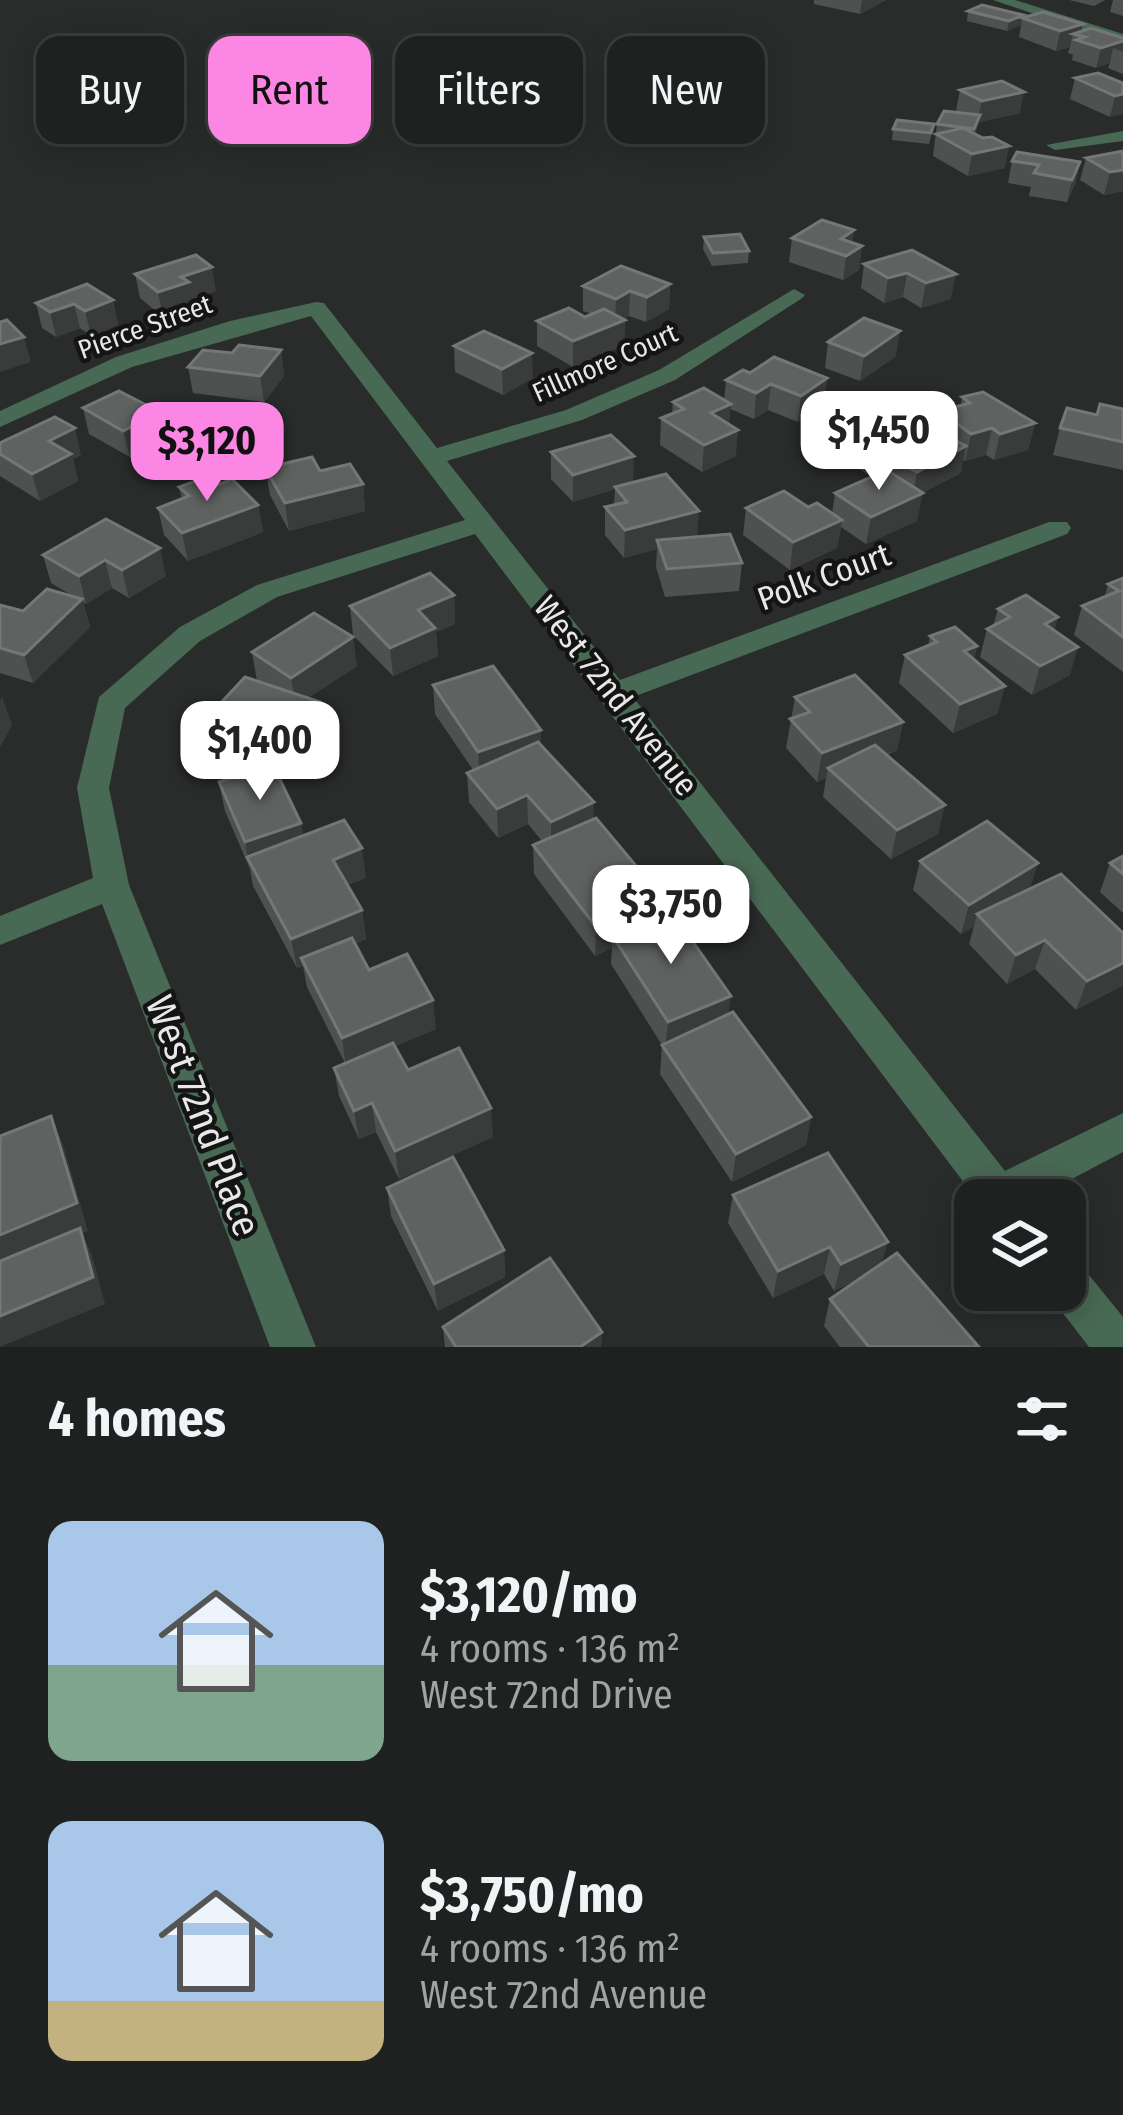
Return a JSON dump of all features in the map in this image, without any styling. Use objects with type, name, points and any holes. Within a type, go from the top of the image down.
[{"type":"street","points":[[1010,2],[1123,39]]},
{"type":"street","points":[[1055,145],[1123,136]]},
{"type":"street","name":"Fillmore Court","points":[[428,459],[574,415],[667,375],[794,295]]},
{"type":"street","name":"West 72nd Avenue","points":[[316,308],[986,1179]]},
{"type":"street","name":"Pierce Street","points":[[0,420],[124,362],[238,326],[316,308]]},
{"type":"street","name":"West 72nd Place","points":[[293,1347],[112,885],[93,788],[110,704],[190,634],[267,591],[481,524]]},
{"type":"street","name":"Polk Court","points":[[615,693],[1058,528]]},
{"type":"street","points":[[0,931],[112,885]]},
{"type":"street","points":[[1035,1179],[1123,1131]]},
{"type":"street","points":[[1086,1307],[1118,1347]]},
{"type":"building","points":[[982,5],[1023,15],[1009,21],[968,11]]},
{"type":"building","points":[[1043,12],[1083,24],[1060,31],[1022,18]]},
{"type":"building","points":[[1091,28],[1123,41],[1101,48],[1076,40],[1085,37],[1073,34]]},
{"type":"building","points":[[1098,73],[1123,83],[1123,94],[1115,96],[1075,78]]},
{"type":"building","points":[[1002,81],[1024,92],[982,101],[960,90]]},
{"type":"building","points":[[944,111],[980,115],[974,129],[937,124]]},
{"type":"building","points":[[897,120],[934,124],[931,133],[893,129]]},
{"type":"building","points":[[963,128],[1009,146],[972,154],[936,134]]},
{"type":"building","points":[[1123,151],[1123,170],[1110,172],[1086,158]]},
{"type":"building","points":[[1017,152],[1080,162],[1072,180],[1034,173],[1039,165],[1012,161]]},
{"type":"building","points":[[822,220],[854,230],[841,239],[862,246],[846,256],[792,238]]},
{"type":"building","points":[[740,234],[749,251],[713,253],[704,237]]},
{"type":"building","points":[[912,250],[956,274],[926,283],[907,273],[888,278],[864,264]]},
{"type":"building","points":[[196,255],[212,267],[181,277],[189,282],[158,292],[135,274]]},
{"type":"building","points":[[621,266],[670,284],[647,297],[630,291],[616,299],[583,286]]},
{"type":"building","points":[[87,284],[113,300],[85,311],[74,304],[50,312],[36,303]]},
{"type":"building","points":[[569,308],[585,317],[604,309],[625,320],[573,341],[537,321]]},
{"type":"building","points":[[864,318],[900,331],[864,356],[828,342]]},
{"type":"building","points":[[7,320],[24,337],[0,344],[0,322]]},
{"type":"building","points":[[484,331],[532,353],[502,369],[454,346]]},
{"type":"building","points":[[239,345],[281,350],[260,376],[188,367],[203,350],[232,353]]},
{"type":"building","points":[[774,357],[827,378],[801,396],[771,384],[756,393],[726,380],[743,370],[750,373]]},
{"type":"building","points":[[704,388],[731,404],[711,413],[738,430],[704,445],[661,418],[684,409],[673,402]]},
{"type":"building","points":[[119,391],[160,412],[123,431],[83,408]]},
{"type":"building","points":[[983,392],[1035,423],[1000,434],[992,428],[971,434],[940,411],[970,403],[962,397]]},
{"type":"building","points":[[1100,404],[1123,409],[1123,442],[1060,428],[1067,408],[1097,415]]},
{"type":"building","points":[[55,417],[75,428],[49,441],[71,454],[32,474],[0,454],[0,443]]},
{"type":"building","points":[[894,425],[920,440],[938,431],[966,446],[917,472],[862,442]]},
{"type":"building","points":[[611,435],[634,456],[573,475],[551,452]]},
{"type":"building","points":[[312,457],[320,471],[350,464],[363,484],[285,503],[265,468]]},
{"type":"building","points":[[887,470],[923,493],[871,517],[835,493]]},
{"type":"building","points":[[666,474],[699,511],[625,530],[605,507],[627,502],[615,487]]},
{"type":"building","points":[[201,479],[210,488],[232,479],[258,505],[182,533],[158,508],[189,496],[179,487]]},
{"type":"building","points":[[784,491],[808,507],[817,503],[842,520],[793,542],[746,508]]},
{"type":"building","points":[[106,519],[160,548],[122,570],[105,560],[79,576],[43,555]]},
{"type":"building","points":[[730,534],[742,563],[667,569],[657,540]]},
{"type":"building","points":[[430,573],[454,595],[418,610],[435,628],[390,648],[350,606]]},
{"type":"building","points":[[1123,578],[1123,637],[1082,606],[1119,591],[1108,584]]},
{"type":"building","points":[[47,589],[82,599],[24,655],[0,648],[0,605],[23,611]]},
{"type":"building","points":[[1026,595],[1058,617],[1045,624],[1078,647],[1040,666],[987,629],[1010,617],[998,609]]},
{"type":"building","points":[[314,613],[353,637],[291,678],[252,652]]},
{"type":"building","points":[[955,627],[977,646],[964,651],[1005,686],[960,704],[905,655],[937,642],[930,636]]},
{"type":"building","points":[[493,666],[541,730],[478,752],[433,685]]},
{"type":"building","points":[[855,675],[903,722],[822,753],[790,719],[810,712],[795,697]]},
{"type":"building","points":[[245,677],[320,702],[289,738],[249,725],[236,738],[200,725]]},
{"type":"building","points":[[538,742],[594,802],[551,822],[527,795],[497,809],[467,773]]},
{"type":"building","points":[[875,745],[945,805],[897,830],[828,768]]},
{"type":"building","points":[[273,765],[301,823],[245,842],[219,782]]},
{"type":"building","points":[[596,818],[662,897],[596,927],[533,845]]},
{"type":"building","points":[[344,820],[362,848],[333,860],[362,910],[291,939],[247,857]]},
{"type":"building","points":[[987,821],[1038,863],[969,905],[920,861]]},
{"type":"building","points":[[1123,856],[1123,874],[1110,863]]},
{"type":"building","points":[[1061,874],[1123,933],[1123,963],[1087,981],[1045,940],[1016,955],[977,914]]},
{"type":"building","points":[[672,912],[731,996],[668,1022],[612,935]]},
{"type":"building","points":[[352,938],[369,970],[407,954],[433,1000],[342,1038],[301,958]]},
{"type":"building","points":[[733,1012],[811,1117],[736,1154],[662,1045]]},
{"type":"building","points":[[393,1043],[408,1070],[459,1048],[491,1108],[395,1151],[372,1103],[354,1111],[334,1068]]},
{"type":"building","points":[[51,1116],[77,1203],[0,1235],[0,1136]]},
{"type":"building","points":[[828,1153],[888,1242],[841,1264],[830,1247],[778,1271],[733,1195]]},
{"type":"building","points":[[453,1157],[504,1250],[434,1284],[387,1188]]},
{"type":"building","points":[[80,1228],[93,1277],[0,1316],[0,1261]]},
{"type":"building","points":[[897,1253],[979,1347],[869,1347],[830,1299]]},
{"type":"building","points":[[550,1258],[602,1332],[580,1347],[456,1347],[443,1327]]}]
